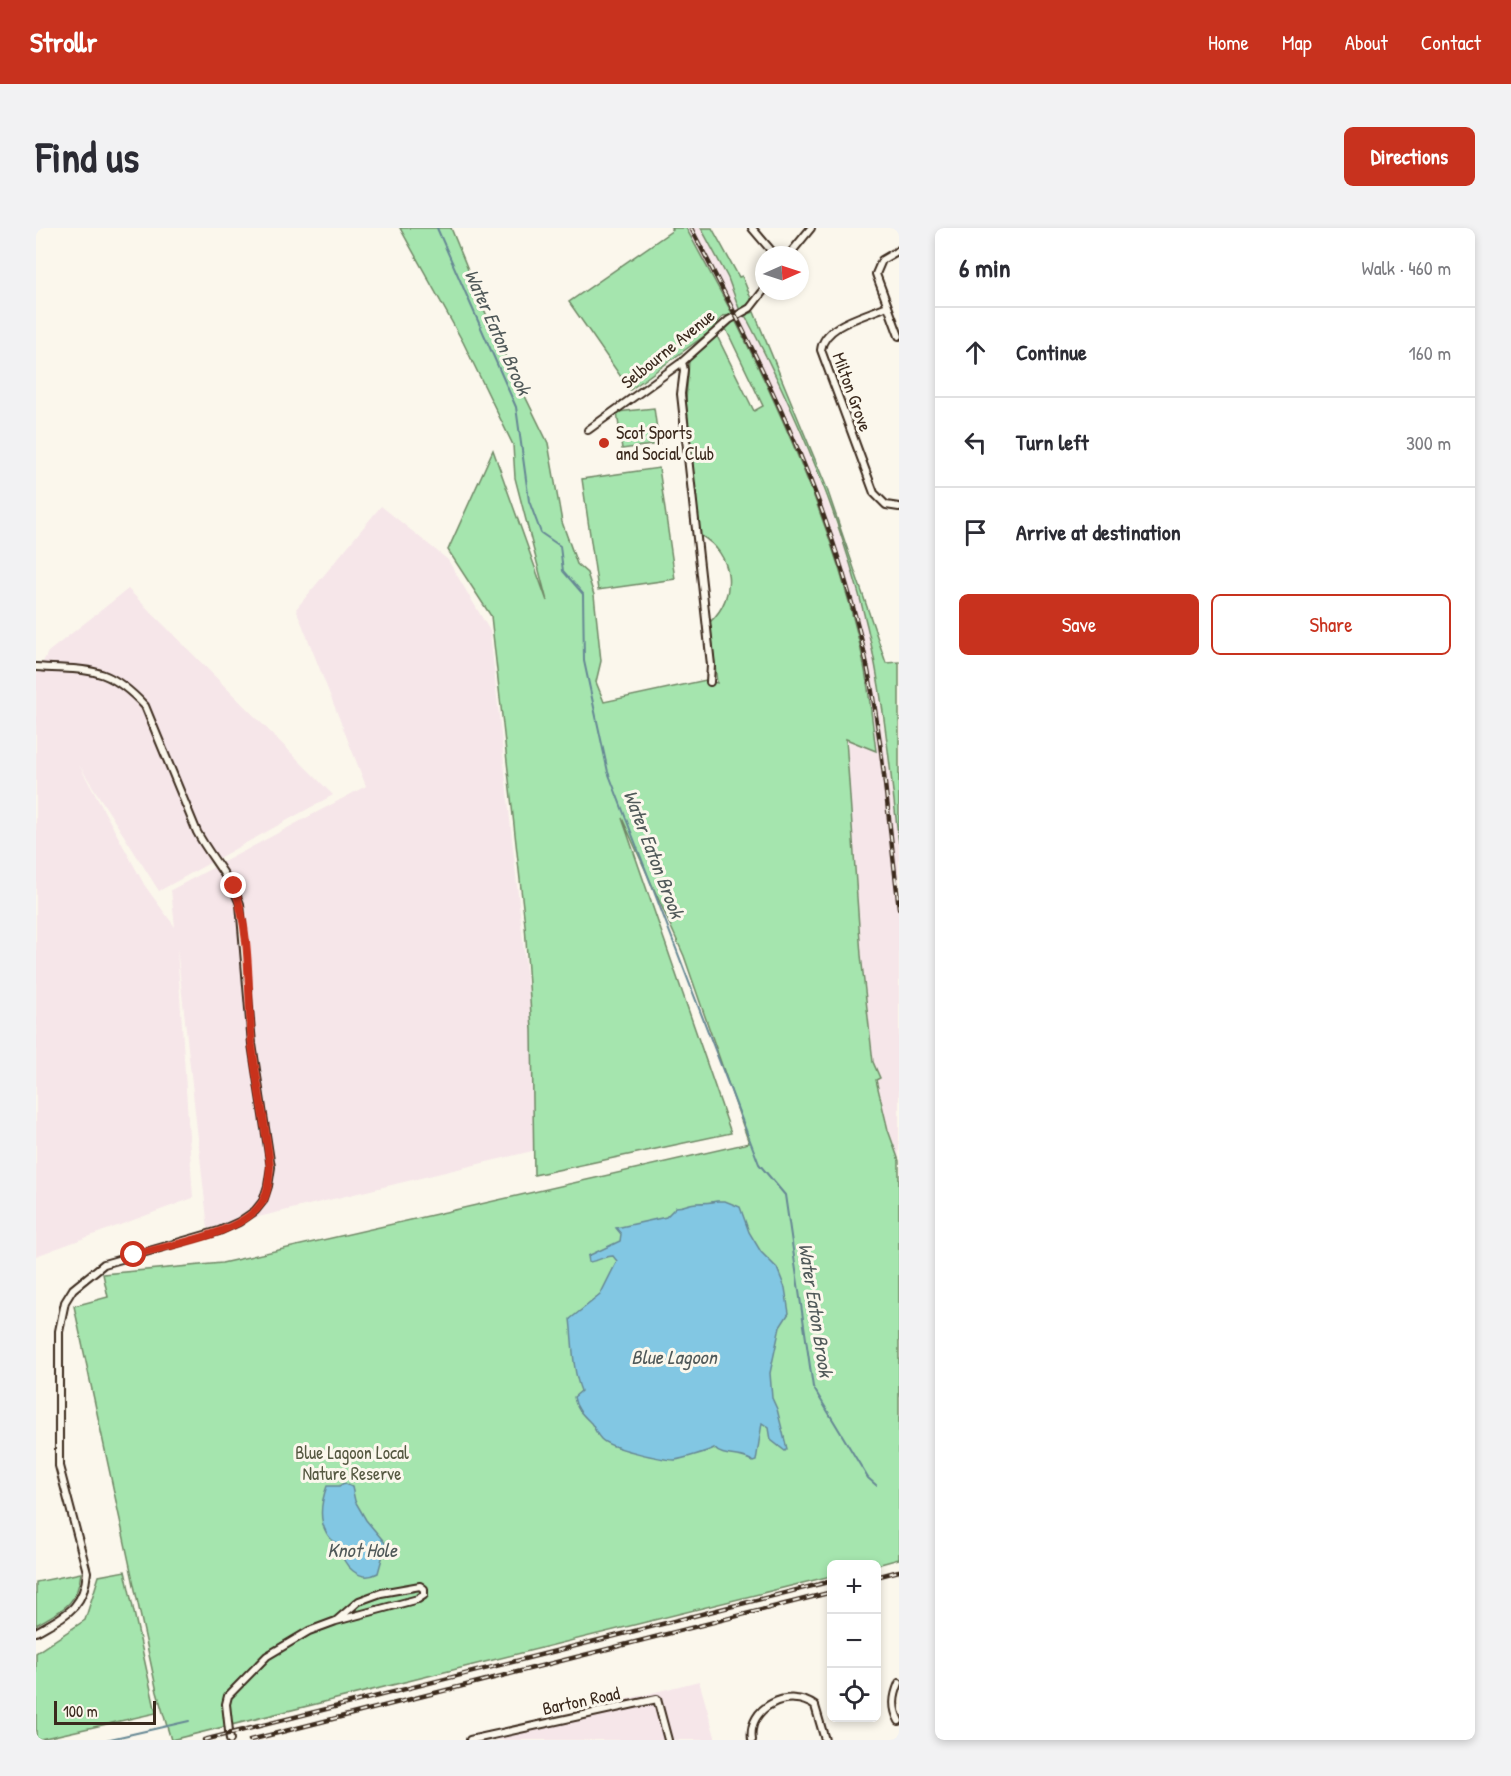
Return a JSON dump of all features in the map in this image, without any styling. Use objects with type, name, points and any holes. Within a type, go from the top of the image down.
[{"type":"street","points":[[752,228],[767,246]]},
{"type":"street","points":[[796,246],[811,228]]},
{"type":"street","points":[[899,250],[877,266],[877,281],[899,336]]},
{"type":"street","name":"Selbourne Avenue","points":[[588,430],[682,362],[726,322],[750,308],[756,300]]},
{"type":"street","name":"Milton Grove","points":[[887,306],[832,330],[822,342],[821,350],[874,494],[886,506],[899,507]]},
{"type":"street","points":[[682,362],[684,370],[682,405],[711,665],[710,682]]},
{"type":"street","points":[[36,667],[88,669],[113,679],[132,692],[146,706],[197,832],[207,851],[234,886],[240,904],[252,1044],[270,1167],[263,1201],[239,1222],[219,1231],[104,1264],[80,1283],[65,1302],[59,1331],[58,1466],[87,1572],[86,1584],[82,1599],[77,1605],[36,1632]]},
{"type":"street","points":[[230,1740],[226,1704],[228,1696],[281,1645],[336,1621],[418,1599],[424,1595],[424,1589],[420,1586],[359,1601],[336,1621]]},
{"type":"street","points":[[899,1683],[893,1698],[894,1710],[899,1721]]},
{"type":"street","name":"Barton Road","points":[[471,1740],[657,1699],[668,1740]]},
{"type":"street","points":[[752,1740],[750,1729],[753,1719],[761,1710],[772,1703],[797,1699],[814,1707],[825,1740]]},
{"type":"shaded area","points":[[686,228],[701,228],[728,278],[740,311],[733,315],[728,308]]},
{"type":"shaded area","points":[[746,317],[785,397],[817,473],[852,569],[873,651],[899,843],[899,1161],[888,1130],[876,1080],[880,1077],[873,1062],[861,955],[846,738],[876,750],[863,661],[847,597],[817,509],[768,385],[735,320]]},
{"type":"shaded area","points":[[381,506],[448,560],[490,631],[545,1148],[208,1229],[177,948],[193,1198],[36,1256],[36,676],[48,652],[128,589],[333,795],[159,891],[79,765],[145,886],[175,927],[171,890],[366,786],[296,609]]},
{"type":"shaded area","points":[[699,1681],[716,1740],[465,1740]]},
{"type":"green space","name":"Blue Lagoon Local Nature Reserve","points":[[400,228],[451,228],[493,331],[548,443],[562,522],[577,564],[587,573],[594,595],[601,661],[596,682],[604,702],[706,680],[717,683],[710,622],[719,612],[725,600],[728,576],[720,553],[700,535],[686,400],[689,361],[717,336],[754,411],[763,406],[726,329],[735,320],[789,434],[834,552],[860,648],[876,751],[846,739],[861,955],[873,1062],[880,1078],[876,1080],[888,1130],[899,1161],[899,1559],[881,1564],[881,1560],[827,1560],[827,1577],[171,1740],[157,1692],[74,1306],[108,1297],[103,1274],[222,1263],[749,1143],[684,956],[622,818],[731,1133],[534,1175],[532,1030],[525,925],[491,616],[448,550],[493,450],[547,601],[515,478],[513,445],[463,342]]},
{"type":"green space","points":[[672,228],[686,228],[733,315],[723,316],[711,331],[630,390],[569,302],[673,230]]},
{"type":"green space","points":[[701,228],[712,228],[739,277],[742,276],[752,301],[740,311],[728,278]]},
{"type":"green space","points":[[754,312],[826,486],[886,663],[899,662],[899,843],[878,680],[857,586],[831,507],[800,429],[765,354],[746,317],[743,316]]},
{"type":"green space","points":[[654,408],[659,444],[622,449],[617,412]]},
{"type":"green space","points":[[659,468],[675,579],[598,590],[582,479]]},
{"type":"green space","points":[[125,1571],[156,1713],[36,1740],[36,1653],[85,1620],[99,1576]]},
{"type":"green space","points":[[81,1573],[76,1593],[67,1606],[36,1625],[36,1582]]},
{"type":"water","name":"Blue Lagoon","points":[[725,1201],[740,1207],[749,1232],[761,1252],[777,1268],[785,1288],[789,1313],[780,1327],[770,1373],[772,1398],[787,1449],[785,1451],[771,1440],[769,1428],[762,1423],[756,1461],[753,1462],[744,1457],[722,1453],[714,1448],[675,1460],[636,1453],[614,1446],[599,1437],[576,1405],[574,1397],[581,1391],[574,1364],[570,1319],[600,1295],[617,1261],[613,1256],[589,1262],[588,1256],[620,1241],[621,1234],[616,1228],[666,1217],[676,1207]]},
{"type":"water","name":"Knot Hole","points":[[344,1483],[352,1487],[355,1501],[366,1520],[386,1544],[378,1573],[371,1576],[359,1574],[348,1566],[341,1548],[330,1538],[323,1525],[322,1505],[327,1486],[339,1486]]},
{"type":"waterway","name":"Water Eaton Brook","points":[[437,228],[516,407],[529,501],[541,533],[560,546],[563,571],[583,594],[584,661],[608,772],[759,1164],[785,1195],[813,1387],[868,1478],[876,1485]]},
{"type":"waterway","points":[[106,1740],[189,1721]]},
{"type":"railway","points":[[691,228],[742,327],[789,428],[810,479],[846,584],[861,638],[874,705],[899,908]]},
{"type":"railway","points":[[881,1576],[899,1571]]},
{"type":"railway","points":[[204,1740],[827,1582]]},
{"type":"railway","points":[[250,1740],[827,1593]]},
{"type":"place","name":"Scot Sports and Social Club","points":[[604,443]]},
{"type":"route","points":[[134,1255],[219,1231],[239,1222],[255,1211],[263,1201],[268,1186],[270,1167],[267,1135],[252,1044],[244,933],[240,904],[234,886]]}]
